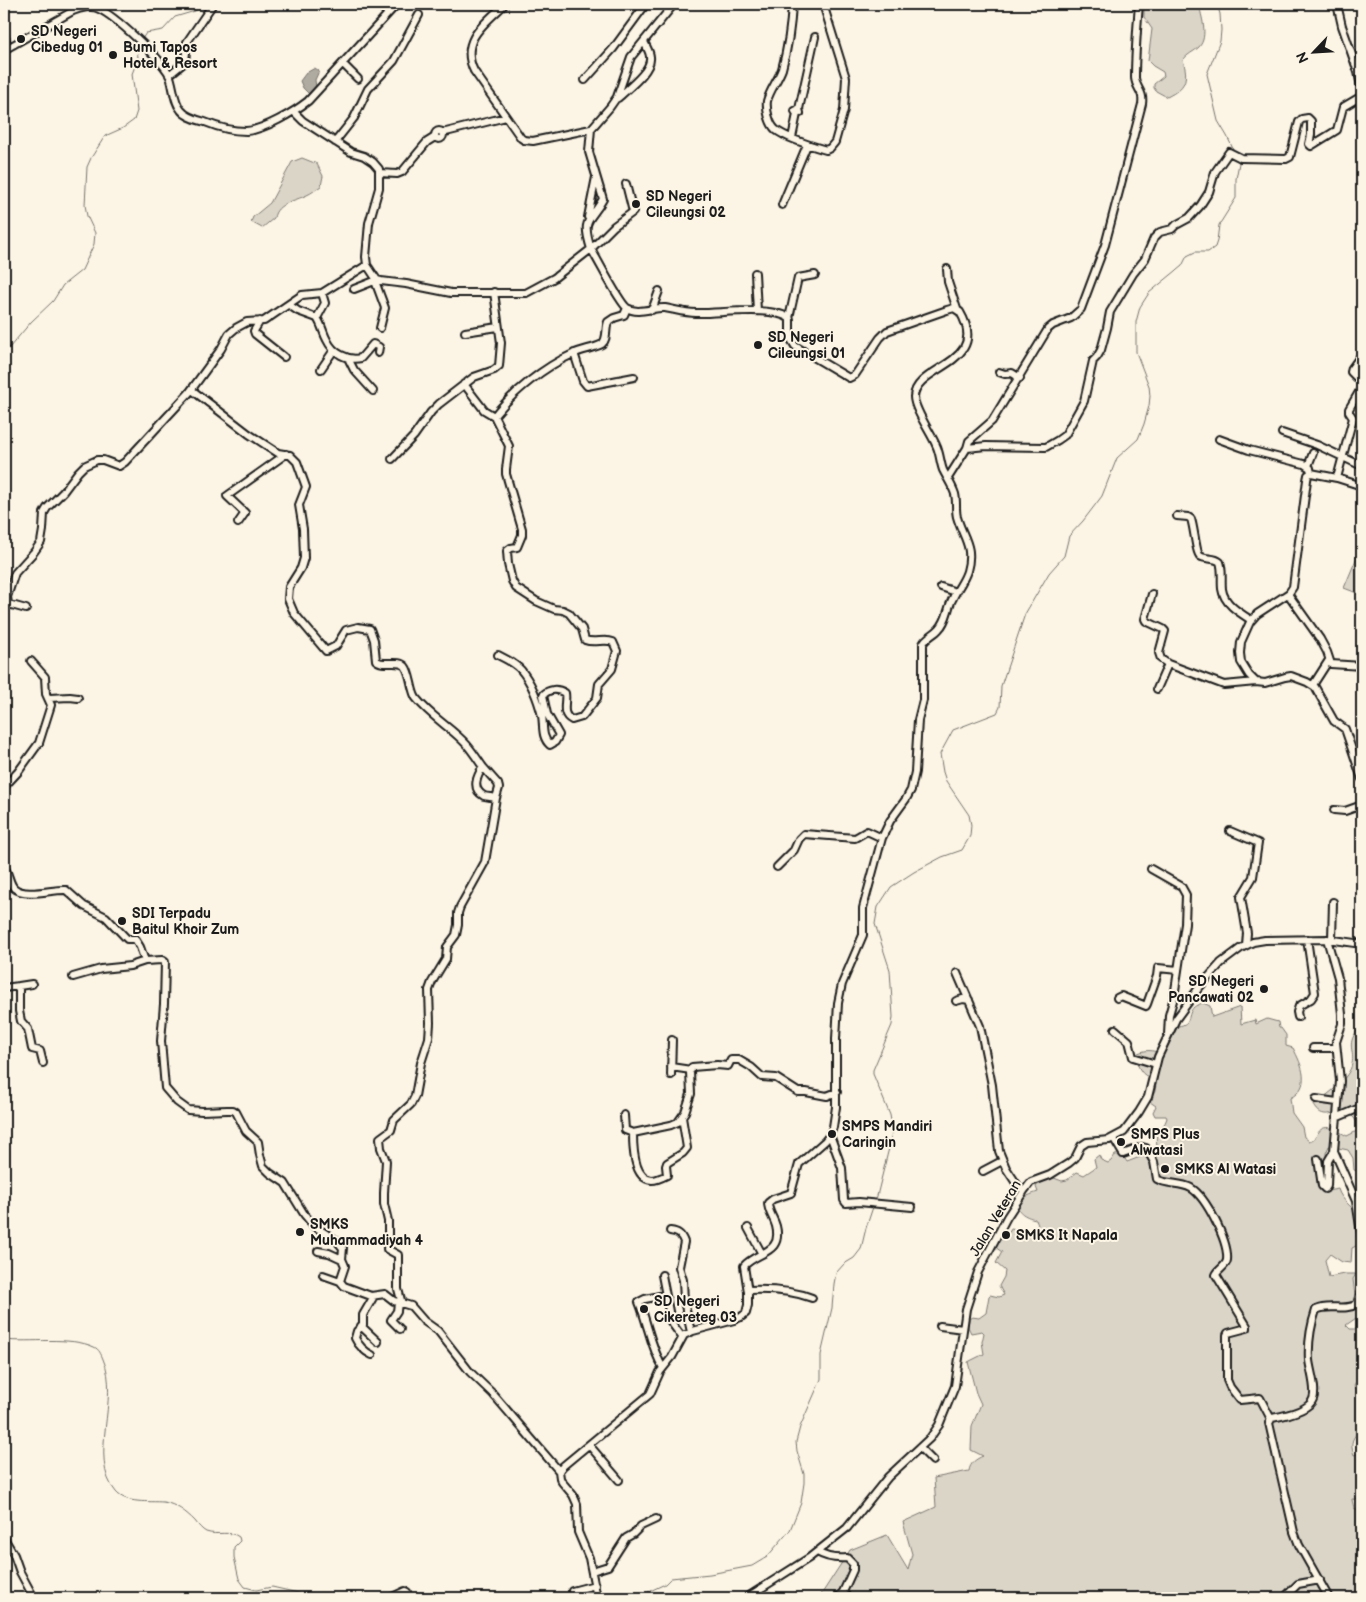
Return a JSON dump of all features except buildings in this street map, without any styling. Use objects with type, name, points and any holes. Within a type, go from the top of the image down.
[{"type":"street","points":[[169,75],[185,62],[187,42],[212,4]]},
{"type":"street","points":[[378,4],[388,13]]},
{"type":"street","points":[[4,34],[6,48],[73,11],[99,6],[157,58],[165,68],[182,112],[212,125],[247,131],[256,129],[294,112],[308,101],[397,4]]},
{"type":"street","points":[[505,4],[481,27],[472,40],[469,49],[469,61],[474,71],[521,138],[529,141],[591,129]]},
{"type":"street","points":[[586,80],[613,49],[646,4]]},
{"type":"street","points":[[613,102],[631,57],[674,4]]},
{"type":"street","points":[[792,4],[790,38],[782,69],[767,102],[770,121],[775,129],[792,138],[826,150],[835,142],[844,110],[846,78],[823,4]]},
{"type":"street","points":[[948,478],[967,448],[969,441],[992,421],[1050,327],[1071,318],[1080,309],[1105,245],[1142,104],[1143,96],[1135,79],[1139,4]]},
{"type":"street","points":[[967,448],[986,446],[1046,447],[1065,435],[1084,401],[1093,361],[1098,357],[1101,350],[1108,328],[1110,312],[1120,294],[1145,259],[1154,238],[1160,232],[1172,229],[1189,218],[1200,206],[1209,192],[1215,172],[1229,152],[1241,158],[1286,159],[1290,157],[1299,122],[1302,119],[1308,118],[1311,121],[1309,144],[1311,146],[1337,130],[1343,107],[1360,97],[1362,91],[1337,4]]},
{"type":"street","points":[[335,142],[354,118],[368,89],[394,61],[419,15]]},
{"type":"street","points":[[792,138],[815,37]]},
{"type":"street","points":[[588,219],[603,199],[589,152],[591,129],[613,102],[641,76],[650,64],[650,57],[644,42]]},
{"type":"street","points":[[343,64],[358,79]]},
{"type":"street","points":[[294,112],[303,121],[335,142],[351,152],[364,156],[377,165],[380,173],[379,188],[367,231],[366,250],[367,265],[376,281],[385,308],[380,328]]},
{"type":"street","points":[[380,173],[397,174],[402,172],[427,142],[435,137],[436,132],[440,131],[442,133],[506,116]]},
{"type":"street","points":[[782,205],[808,145]]},
{"type":"street","points":[[596,176],[587,230],[591,249],[627,308],[635,310],[665,308],[694,313],[757,311],[783,315],[789,318]]},
{"type":"street","points":[[354,289],[376,281],[451,293],[526,292],[534,290],[554,278],[591,249],[614,226],[633,212],[626,184]]},
{"type":"street","points":[[26,609],[8,604],[5,597],[18,570],[41,542],[44,513],[78,472],[84,466],[97,460],[121,466],[192,390],[221,349],[229,334],[247,322],[270,318],[306,294],[322,293],[367,265]]},
{"type":"street","points":[[560,1471],[650,1394],[660,1372],[672,1357],[682,1337],[691,1332],[744,1316],[748,1310],[748,1290],[744,1266],[773,1247],[776,1241],[776,1226],[768,1209],[768,1203],[773,1199],[790,1193],[799,1164],[830,1135],[835,1116],[837,1092],[836,1039],[838,1003],[845,978],[863,936],[863,908],[882,838],[890,821],[911,790],[915,772],[918,720],[923,700],[923,644],[924,640],[939,629],[945,620],[952,600],[967,571],[969,558],[968,546],[957,515],[955,494],[941,465],[936,444],[916,404],[915,394],[916,388],[921,382],[953,359],[964,348],[968,334],[964,318],[957,309],[948,282],[946,269]]},
{"type":"street","points":[[755,273],[757,311]]},
{"type":"street","points":[[815,275],[798,278],[789,318],[791,322],[790,338],[792,344],[803,352],[849,378],[855,375],[880,338],[887,331],[947,310],[957,309]]},
{"type":"street","points":[[652,310],[659,291]]},
{"type":"street","points":[[392,459],[414,436],[436,407],[464,384],[478,375],[494,370],[499,366],[502,346],[494,292]]},
{"type":"street","points":[[317,318],[324,303],[322,293]]},
{"type":"street","points":[[289,305],[298,311],[317,318],[328,343],[342,356],[361,358],[373,344],[379,347],[378,354]]},
{"type":"street","points":[[494,416],[522,387],[562,360],[602,343],[606,338],[608,322],[624,315],[627,308]]},
{"type":"street","points":[[260,321],[255,328],[255,334],[284,357]]},
{"type":"street","points":[[465,332],[498,326]]},
{"type":"street","points":[[321,369],[334,350]]},
{"type":"street","points":[[574,354],[583,381],[587,386],[634,377]]},
{"type":"street","points":[[1362,354],[1351,372],[1362,383]]},
{"type":"street","points":[[348,358],[354,370],[373,391]]},
{"type":"street","points":[[999,372],[1005,374],[1012,373],[1020,378]]},
{"type":"street","points":[[464,384],[484,410],[494,416],[509,446],[506,474],[522,529],[517,547],[507,551],[508,564],[514,585],[521,593],[536,601],[569,613],[582,629],[585,640],[592,642],[609,640],[615,644],[617,651],[612,669],[599,684],[597,698],[582,717],[572,720],[566,716],[564,710],[566,696],[562,691],[550,690],[543,695],[546,714],[559,735],[555,742],[550,745],[544,735],[542,717],[528,681],[520,668],[498,655]]},
{"type":"street","points":[[1337,478],[1353,418],[1349,409],[1362,387]]},
{"type":"street","points":[[192,390],[249,434],[278,453],[286,454],[297,462],[306,487],[299,505],[304,529],[303,563],[288,592],[288,599],[294,613],[326,651],[336,646],[346,630],[358,627],[370,629],[374,640],[377,662],[403,665],[418,700],[467,745],[498,784],[499,788],[485,862],[460,907],[457,931],[448,947],[446,959],[429,990],[429,1038],[420,1063],[416,1096],[411,1104],[396,1118],[390,1130],[380,1138],[381,1148],[386,1161],[384,1204],[388,1220],[387,1249],[398,1255],[400,1304],[391,1320],[400,1328]]},
{"type":"street","points":[[1282,433],[1317,445],[1362,466]]},
{"type":"street","points":[[1219,439],[1362,486]]},
{"type":"street","points":[[238,522],[245,513],[227,496],[286,454]]},
{"type":"street","points":[[1256,682],[1249,676],[1240,658],[1241,642],[1251,620],[1292,590],[1295,582],[1307,480],[1313,454]]},
{"type":"street","points":[[1177,516],[1191,519],[1198,553],[1202,557],[1216,559],[1220,562],[1222,590],[1225,597],[1232,606],[1251,620]]},
{"type":"street","points":[[941,587],[956,592]]},
{"type":"street","points":[[1152,594],[1145,619],[1163,628],[1165,631],[1160,659],[1168,664],[1224,685],[1265,683],[1285,676],[1291,676],[1313,685],[1334,721],[1345,729],[1362,779]]},
{"type":"street","points":[[1288,594],[1316,634],[1327,652],[1331,664],[1362,666]]},
{"type":"street","points":[[4,787],[18,772],[39,743],[51,704],[46,694],[45,677],[31,660]]},
{"type":"street","points":[[1313,685],[1329,660]]},
{"type":"street","points":[[1157,689],[1168,664]]},
{"type":"street","points":[[49,698],[78,698]]},
{"type":"street","points":[[483,767],[476,780],[477,788],[482,795],[496,798]]},
{"type":"street","points":[[1334,810],[1345,811],[1362,805]]},
{"type":"street","points":[[777,866],[794,850],[799,839],[804,834],[855,838],[867,831],[882,838]]},
{"type":"street","points":[[1230,831],[1258,843],[1253,877],[1241,897],[1247,933],[1246,945]]},
{"type":"street","points":[[4,867],[11,884],[17,890],[31,893],[66,890],[84,906],[101,914],[127,939],[137,940],[145,961]]},
{"type":"street","points":[[1151,869],[1177,883],[1186,892],[1185,924],[1169,1015],[1168,1036]]},
{"type":"street","points":[[1318,1159],[1322,1186],[1325,1189],[1328,1161],[1334,1151],[1340,1081],[1336,1038],[1342,1024],[1338,978],[1329,939],[1333,902]]},
{"type":"street","points":[[1298,1017],[1299,1006],[1311,999],[1315,994],[1308,939]]},
{"type":"street","points":[[1329,1598],[1299,1545],[1294,1532],[1270,1423],[1271,1419],[1260,1398],[1238,1399],[1228,1384],[1227,1335],[1247,1328],[1247,1326],[1216,1275],[1227,1260],[1220,1231],[1201,1198],[1194,1190],[1186,1186],[1157,1179],[1154,1162],[1146,1148],[1142,1147],[1123,1154],[1114,1139],[1124,1132],[1144,1105],[1148,1097],[1156,1064],[1176,1019],[1198,989],[1221,964],[1246,945],[1265,940],[1329,939],[1362,944]]},
{"type":"street","points":[[73,977],[101,969],[130,966],[145,961],[162,960],[165,962],[161,1041],[165,1088],[177,1102],[188,1110],[233,1110],[236,1112],[246,1131],[258,1142],[263,1166],[285,1183],[304,1214],[314,1226],[341,1244],[343,1248],[342,1259],[345,1266],[340,1281]]},
{"type":"street","points":[[1117,998],[1121,996],[1146,1006],[1158,968],[1178,970]]},
{"type":"street","points":[[957,973],[980,1026],[994,1097],[997,1143],[1002,1161],[1012,1178],[1024,1191]]},
{"type":"street","points":[[4,988],[32,984]]},
{"type":"street","points":[[19,986],[21,1021],[28,1030],[32,1049],[40,1051],[42,1063]]},
{"type":"street","points":[[956,1001],[969,1000]]},
{"type":"street","points":[[1115,1029],[1129,1041],[1133,1057],[1156,1064]]},
{"type":"street","points":[[671,1075],[672,1040]]},
{"type":"street","points":[[1313,1048],[1336,1048]]},
{"type":"street","points":[[624,1114],[625,1130],[633,1132],[675,1124],[682,1118],[691,1094],[692,1067],[728,1066],[731,1060],[737,1060],[751,1067],[762,1077],[776,1078],[798,1092],[827,1096],[837,1092]]},
{"type":"street","points":[[672,1067],[691,1070]]},
{"type":"street","points":[[1316,1099],[1337,1102]]},
{"type":"street","points":[[1336,1118],[1362,1107]]},
{"type":"street","points":[[633,1132],[633,1155],[636,1165],[646,1178],[656,1180],[667,1176],[667,1163],[683,1153],[687,1148],[682,1118]]},
{"type":"street","points":[[830,1135],[842,1168],[844,1200],[846,1203],[859,1202],[912,1207]]},
{"type":"street","name":"Jalan Veteran","points":[[746,1598],[819,1550],[847,1528],[888,1477],[930,1438],[939,1424],[953,1393],[966,1310],[982,1264],[1024,1191],[1031,1182],[1069,1164],[1083,1144],[1114,1139]]},
{"type":"street","points":[[1334,1151],[1356,1200],[1362,1239]]},
{"type":"street","points":[[983,1171],[1002,1161]]},
{"type":"street","points":[[748,1228],[762,1254]]},
{"type":"street","points":[[670,1231],[680,1234],[684,1242],[679,1267],[683,1280],[685,1308],[691,1332]]},
{"type":"street","points":[[318,1252],[329,1253],[342,1259]]},
{"type":"street","points":[[323,1275],[340,1281],[347,1288],[374,1296],[385,1294],[400,1304],[414,1308],[424,1321],[441,1335],[470,1372],[493,1394],[560,1471],[562,1482],[573,1495],[577,1504],[578,1532],[589,1558],[597,1598]]},
{"type":"street","points":[[662,1275],[672,1322],[682,1337]]},
{"type":"street","points":[[1271,1419],[1296,1412],[1308,1406],[1314,1399],[1314,1387],[1309,1360],[1313,1319],[1316,1310],[1322,1307],[1348,1309],[1353,1307],[1357,1304],[1362,1288]]},
{"type":"street","points":[[748,1290],[772,1289],[812,1298]]},
{"type":"street","points":[[663,1368],[654,1351],[648,1324],[639,1302],[665,1295]]},
{"type":"street","points":[[372,1355],[366,1352],[355,1340],[355,1335],[362,1326],[363,1315],[374,1296]]},
{"type":"street","points":[[362,1326],[378,1342]]},
{"type":"street","points":[[940,1326],[963,1329]]},
{"type":"street","points":[[589,1445],[619,1480]]},
{"type":"street","points":[[920,1448],[933,1461]]},
{"type":"street","points":[[592,1571],[608,1566],[626,1538],[641,1526],[656,1519]]},
{"type":"street","points":[[4,1538],[34,1598]]},
{"type":"street","points":[[819,1550],[833,1559],[848,1558],[853,1564],[853,1570],[843,1592],[837,1598]]},
{"type":"street","points":[[1286,1596],[1298,1584],[1320,1580]]},
{"type":"street","points":[[572,1591],[595,1585]]},
{"type":"street","points":[[390,1598],[405,1591],[407,1592],[407,1598]]},
{"type":"street","points":[[843,1592],[848,1598]]},
{"type":"shaded area","points":[[1144,4],[1199,4],[1204,26],[1204,37],[1199,47],[1183,60],[1186,73],[1182,87],[1167,97],[1154,88],[1154,84],[1164,76],[1163,72],[1148,61],[1152,29],[1144,17]]},
{"type":"shaded area","points":[[315,68],[319,71],[315,80],[316,87],[309,94],[303,88],[300,81],[306,73]]},
{"type":"shaded area","points":[[302,158],[317,164],[323,176],[321,186],[309,194],[282,206],[278,209],[274,218],[262,228],[251,222],[253,217],[270,203],[292,162]]},
{"type":"shaded area","points":[[1362,545],[1362,595],[1344,588]]},
{"type":"shaded area","points":[[1203,1003],[1210,1006],[1212,1017],[1240,1007],[1241,1024],[1255,1020],[1256,1024],[1267,1019],[1278,1022],[1279,1028],[1286,1035],[1286,1046],[1293,1048],[1302,1068],[1303,1082],[1301,1088],[1290,1098],[1292,1113],[1302,1127],[1304,1137],[1309,1141],[1315,1138],[1324,1128],[1332,1128],[1347,1136],[1359,1130],[1355,1119],[1346,1111],[1324,1114],[1317,1110],[1314,1105],[1315,1102],[1337,1086],[1347,1075],[1353,1059],[1352,1040],[1357,1031],[1362,1029],[1362,1172],[1354,1170],[1353,1158],[1348,1150],[1329,1146],[1326,1153],[1327,1191],[1338,1189],[1345,1201],[1361,1216],[1362,1243],[1352,1248],[1351,1263],[1342,1262],[1330,1254],[1325,1260],[1329,1277],[1356,1274],[1353,1279],[1355,1296],[1362,1303],[1362,1314],[1346,1325],[1350,1329],[1360,1329],[1362,1331],[1362,1379],[1354,1385],[1359,1394],[1362,1428],[1354,1437],[1352,1447],[1354,1455],[1362,1452],[1362,1500],[1352,1500],[1354,1508],[1362,1512],[1363,1532],[1358,1545],[1362,1553],[1362,1598],[819,1598],[850,1550],[887,1535],[908,1570],[912,1554],[903,1522],[936,1507],[934,1478],[969,1471],[974,1462],[983,1456],[971,1450],[972,1426],[981,1404],[976,1393],[968,1362],[984,1354],[982,1342],[984,1333],[982,1331],[971,1333],[968,1327],[969,1319],[972,1317],[979,1318],[986,1313],[990,1295],[999,1297],[1004,1295],[999,1286],[1005,1271],[996,1263],[1002,1252],[995,1247],[996,1242],[1007,1236],[1011,1229],[1033,1234],[1038,1224],[1036,1219],[1020,1212],[1018,1206],[1023,1199],[1038,1192],[1036,1187],[1039,1182],[1054,1178],[1062,1181],[1067,1180],[1077,1172],[1084,1175],[1096,1167],[1094,1159],[1099,1155],[1101,1160],[1108,1163],[1115,1155],[1122,1156],[1127,1162],[1140,1157],[1136,1146],[1138,1144],[1149,1150],[1157,1148],[1156,1134],[1167,1118],[1166,1116],[1155,1116],[1153,1112],[1156,1106],[1150,1102],[1155,1091],[1157,1078],[1146,1076],[1143,1073],[1139,1067],[1137,1056],[1138,1053],[1145,1051],[1154,1051],[1163,1055],[1178,1026],[1186,1023],[1194,1007]]},
{"type":"waterway","points":[[142,39],[146,33],[163,30],[175,17],[195,11],[204,4]]},
{"type":"waterway","points":[[1217,4],[1220,14],[1220,41],[1207,74],[1218,121],[1234,151]]},
{"type":"waterway","points":[[4,354],[31,322],[53,301],[63,285],[82,270],[94,244],[95,233],[87,216],[85,205],[87,167],[105,136],[123,128],[134,120],[137,111],[132,74],[138,58],[138,44]]},
{"type":"waterway","points":[[876,1200],[891,1140],[892,1127],[890,1115],[873,1070],[892,1025],[893,1017],[890,970],[875,924],[878,907],[891,887],[942,857],[962,850],[970,836],[971,825],[969,815],[946,781],[940,754],[953,730],[997,713],[1000,707],[1001,686],[1025,614],[1049,573],[1064,556],[1069,536],[1102,496],[1117,458],[1138,439],[1144,424],[1150,396],[1149,386],[1136,352],[1136,322],[1140,307],[1149,293],[1182,266],[1187,256],[1195,252],[1208,252],[1215,247],[1219,225],[1236,198],[1236,179],[1239,163],[1237,159]]},
{"type":"waterway","points":[[645,1598],[648,1592],[665,1584],[671,1578],[710,1574],[752,1566],[767,1557],[790,1530],[801,1503],[804,1483],[804,1474],[796,1442],[800,1427],[821,1379],[821,1355],[832,1308],[836,1273],[844,1264],[854,1258],[861,1249],[873,1207]]},
{"type":"waterway","points":[[4,1340],[74,1342],[97,1349],[101,1354],[108,1375],[109,1391],[104,1462],[108,1478],[116,1492],[120,1496],[132,1500],[163,1502],[172,1505],[188,1515],[206,1532],[232,1534],[239,1537],[240,1541],[234,1547],[234,1557],[239,1579],[245,1587],[256,1590],[272,1587],[320,1598]]},
{"type":"place","name":"SD Negeri Cibedug 01","points":[[21,39]]},
{"type":"place","name":"Bumi Tapos Hotel & Resort","points":[[113,55]]},
{"type":"place","name":"SD Negeri Cileungsi 02","points":[[636,204]]},
{"type":"place","name":"SD Negeri Cileungsi 01","points":[[758,345]]},
{"type":"place","name":"SDI Terpadu Baitul Khoir Zum","points":[[122,921]]},
{"type":"place","name":"SD Negeri Pancawati 02","points":[[1264,989]]},
{"type":"place","name":"SMPS Mandiri Caringin","points":[[832,1134]]},
{"type":"place","name":"SMPS Plus Alwatasi","points":[[1121,1142]]},
{"type":"place","name":"SMKS Al Watasi","points":[[1165,1169]]},
{"type":"place","name":"SMKS Muhammadiyah 4","points":[[300,1232]]},
{"type":"place","name":"SMKS It Napala","points":[[1006,1235]]},
{"type":"place","name":"SD Negeri Cikereteg 03","points":[[644,1309]]}]
